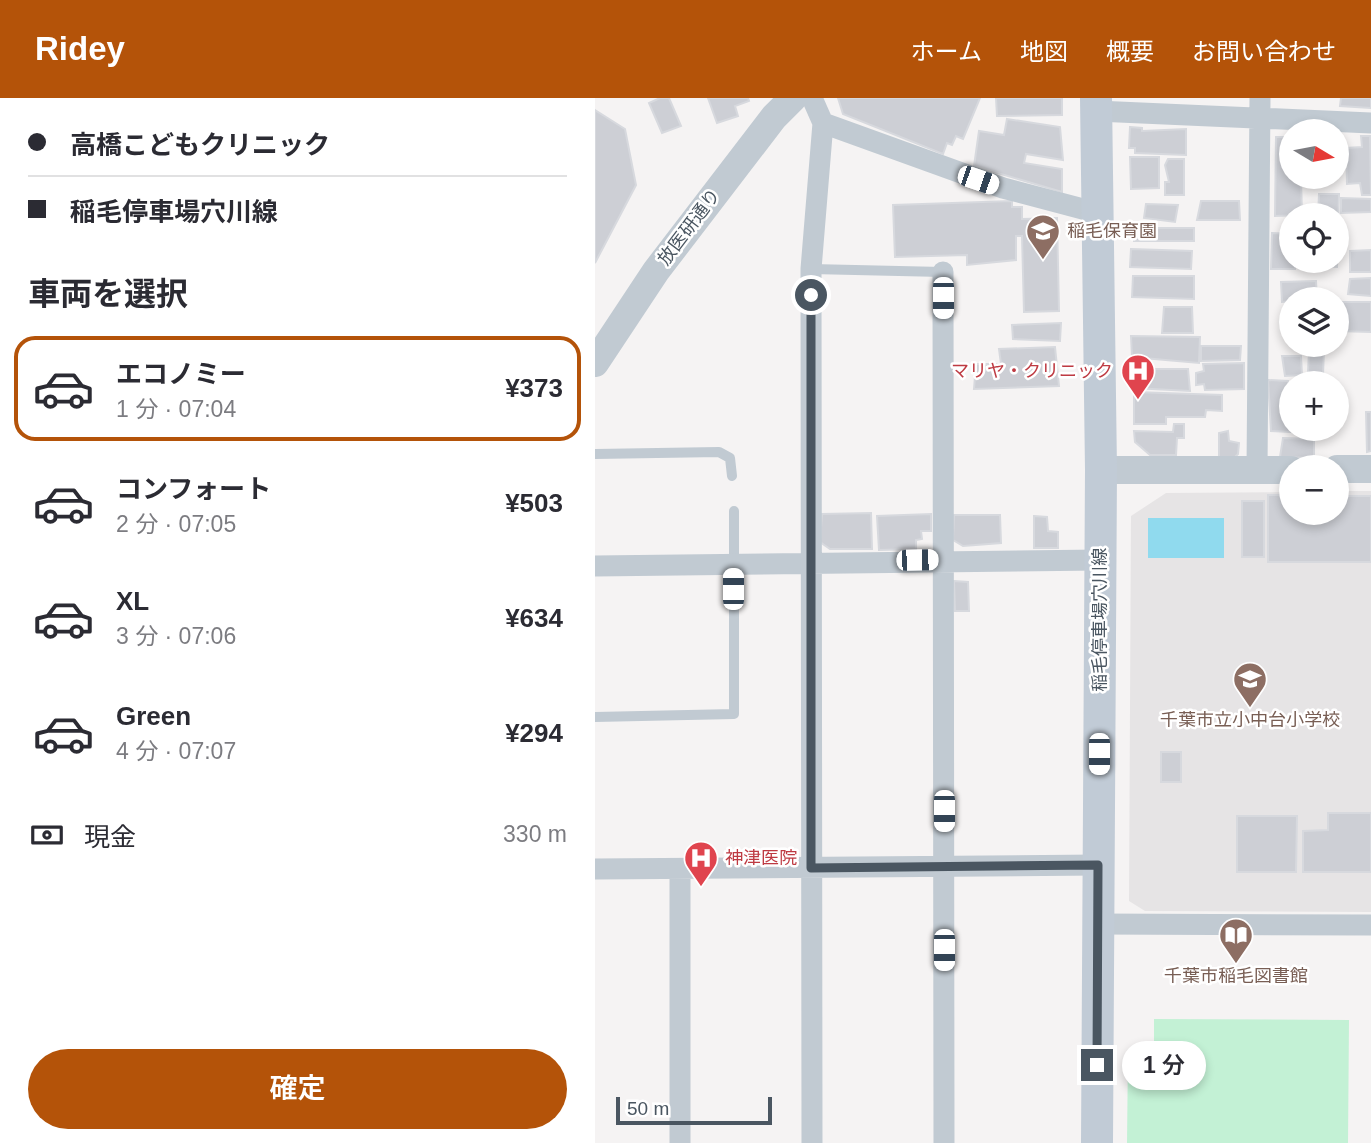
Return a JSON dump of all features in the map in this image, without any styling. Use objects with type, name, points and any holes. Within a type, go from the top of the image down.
[{"type":"main road","name":"稲毛停車場穴川線","points":[[1096,105],[1101,470],[1097,1143]]},
{"type":"street","name":"放医研通り","points":[[595,363],[656,271],[774,117],[793,98]]},
{"type":"street","points":[[812,98],[823,123],[811,269],[812,1143]]},
{"type":"street","points":[[1096,105],[1260,108],[1371,123]]},
{"type":"street","points":[[1257,470],[1260,108]]},
{"type":"street","points":[[823,123],[1003,188],[1098,214]]},
{"type":"street","points":[[943,272],[944,1143]]},
{"type":"street","points":[[1349,469],[1371,469]]},
{"type":"street","points":[[1101,470],[1279,470]]},
{"type":"street","points":[[595,566],[1100,560]]},
{"type":"street","points":[[595,870],[1098,865]]},
{"type":"street","points":[[680,869],[680,1143]]},
{"type":"street","points":[[1097,924],[1371,925]]},
{"type":"lane","points":[[811,269],[943,272]]},
{"type":"lane","points":[[595,454],[719,452],[730,458],[732,476]]},
{"type":"lane","points":[[595,717],[734,714],[734,510]]},
{"type":"shaded area","name":"千葉市立小中台小学校","points":[[1349,491],[1371,491],[1371,912],[1145,911],[1129,901],[1131,516],[1166,493],[1279,492],[1279,525],[1349,525]]},
{"type":"green space","points":[[1154,1019],[1349,1020],[1348,1143],[1127,1143],[1128,1052],[1154,1052]]},
{"type":"water","points":[[1148,518],[1224,518],[1224,558],[1148,558]]},
{"type":"building","points":[[660,98],[669,98],[681,126],[662,133],[649,103]]},
{"type":"building","points":[[708,98],[748,98],[749,101],[735,106],[738,116],[717,123]]},
{"type":"building","points":[[838,98],[980,98],[963,139],[956,136],[952,145],[947,143],[943,154],[843,114]]},
{"type":"building","points":[[996,98],[1062,98],[1062,115],[997,116]]},
{"type":"building","points":[[1341,98],[1371,98],[1371,108],[1340,106]]},
{"type":"building","points":[[595,110],[625,129],[636,185],[595,263]]},
{"type":"building","points":[[1007,119],[1060,127],[1063,160],[1026,154],[1024,163],[1062,169],[1062,192],[974,166],[979,131],[1004,135]]},
{"type":"building","points":[[1130,127],[1142,128],[1142,131],[1186,129],[1186,155],[1135,153],[1135,148],[1129,148]]},
{"type":"building","points":[[1361,136],[1370,136],[1371,195],[1362,195],[1360,183],[1349,184],[1349,148],[1362,147]]},
{"type":"building","points":[[1276,137],[1279,137],[1279,189],[1301,189],[1302,203],[1279,203],[1279,216],[1275,216]]},
{"type":"building","points":[[1130,157],[1159,157],[1159,188],[1131,189]]},
{"type":"building","points":[[1168,159],[1184,159],[1184,195],[1165,195],[1165,182],[1169,182],[1165,165]]},
{"type":"building","points":[[1319,194],[1339,194],[1339,203],[1319,203]]},
{"type":"building","points":[[1341,198],[1371,199],[1371,212],[1349,213],[1349,203],[1341,203]]},
{"type":"building","points":[[1012,201],[1012,207],[1022,207],[1022,219],[1057,218],[1059,311],[1024,312],[1022,236],[1016,236],[1016,260],[967,265],[967,255],[895,257],[893,205]]},
{"type":"building","points":[[1201,201],[1239,201],[1240,220],[1197,220]]},
{"type":"building","points":[[1146,204],[1178,205],[1175,222],[1144,218]]},
{"type":"building","points":[[1134,228],[1194,228],[1194,241],[1134,241]]},
{"type":"building","points":[[1272,233],[1279,233],[1279,269],[1271,269]]},
{"type":"building","points":[[1131,249],[1192,251],[1191,269],[1130,267]]},
{"type":"building","points":[[1371,250],[1371,272],[1350,272],[1350,251]]},
{"type":"building","points":[[1133,276],[1194,276],[1194,299],[1132,297]]},
{"type":"building","points":[[1371,278],[1371,296],[1349,294],[1350,279]]},
{"type":"building","points":[[1316,281],[1316,287],[1281,287],[1281,282]]},
{"type":"building","points":[[1349,302],[1371,302],[1371,332],[1349,331]]},
{"type":"building","points":[[1164,307],[1192,307],[1193,333],[1162,333]]},
{"type":"building","points":[[1061,323],[1060,341],[1013,339],[1012,325]]},
{"type":"building","points":[[1131,336],[1200,337],[1199,363],[1132,357]]},
{"type":"building","points":[[1201,346],[1241,346],[1240,360],[1201,361]]},
{"type":"building","points":[[1055,347],[1059,386],[974,389],[976,364],[1001,364],[999,349]]},
{"type":"building","points":[[1282,357],[1301,357],[1302,371],[1284,371]]},
{"type":"building","points":[[1309,357],[1324,357],[1323,371],[1308,371]]},
{"type":"building","points":[[1244,363],[1244,389],[1205,390],[1204,384],[1196,385],[1196,373],[1204,371],[1203,364]]},
{"type":"building","points":[[1134,369],[1188,369],[1190,391],[1133,388]]},
{"type":"building","points":[[1268,380],[1279,381],[1279,431],[1271,431]]},
{"type":"building","points":[[1134,392],[1222,395],[1222,411],[1206,410],[1205,417],[1166,417],[1166,424],[1134,424]]},
{"type":"building","points":[[1366,412],[1371,412],[1371,451],[1367,452]]},
{"type":"building","points":[[1174,424],[1184,424],[1184,438],[1177,438],[1176,455],[1150,455],[1135,442],[1134,431],[1173,432]]},
{"type":"building","points":[[1228,431],[1229,441],[1239,443],[1238,454],[1233,459],[1219,458],[1219,433]]},
{"type":"building","points":[[1283,441],[1314,441],[1314,455],[1280,455]]},
{"type":"building","points":[[1268,495],[1279,495],[1279,525],[1349,525],[1349,496],[1371,496],[1371,562],[1268,562]]},
{"type":"building","points":[[1242,501],[1264,501],[1264,557],[1242,557]]},
{"type":"building","points":[[871,513],[872,549],[830,549],[820,542],[822,514]]},
{"type":"building","points":[[931,514],[931,531],[921,531],[922,539],[916,540],[916,549],[879,550],[877,516]]},
{"type":"building","points":[[954,515],[1000,515],[1001,543],[963,546],[953,540]]},
{"type":"building","points":[[1034,516],[1047,517],[1048,531],[1058,532],[1058,548],[1034,548]]},
{"type":"building","points":[[954,581],[968,582],[969,611],[955,611]]},
{"type":"building","points":[[1161,752],[1181,752],[1181,782],[1161,782]]},
{"type":"building","points":[[1328,813],[1371,813],[1371,872],[1303,872],[1303,831],[1328,830]]},
{"type":"building","points":[[1237,816],[1297,816],[1296,872],[1237,872]]},
{"type":"place","name":"稲毛保育園","points":[[1043,261]]},
{"type":"place","name":"マリヤ・クリニック","points":[[1138,401]]},
{"type":"place","name":"千葉市立小中台小学校","points":[[1250,709]]},
{"type":"place","name":"神津医院","points":[[701,888]]},
{"type":"place","name":"千葉市稲毛図書館","points":[[1236,965]]},
{"type":"route","points":[[811,295],[811,868],[1098,865],[1097,1065]]}]
